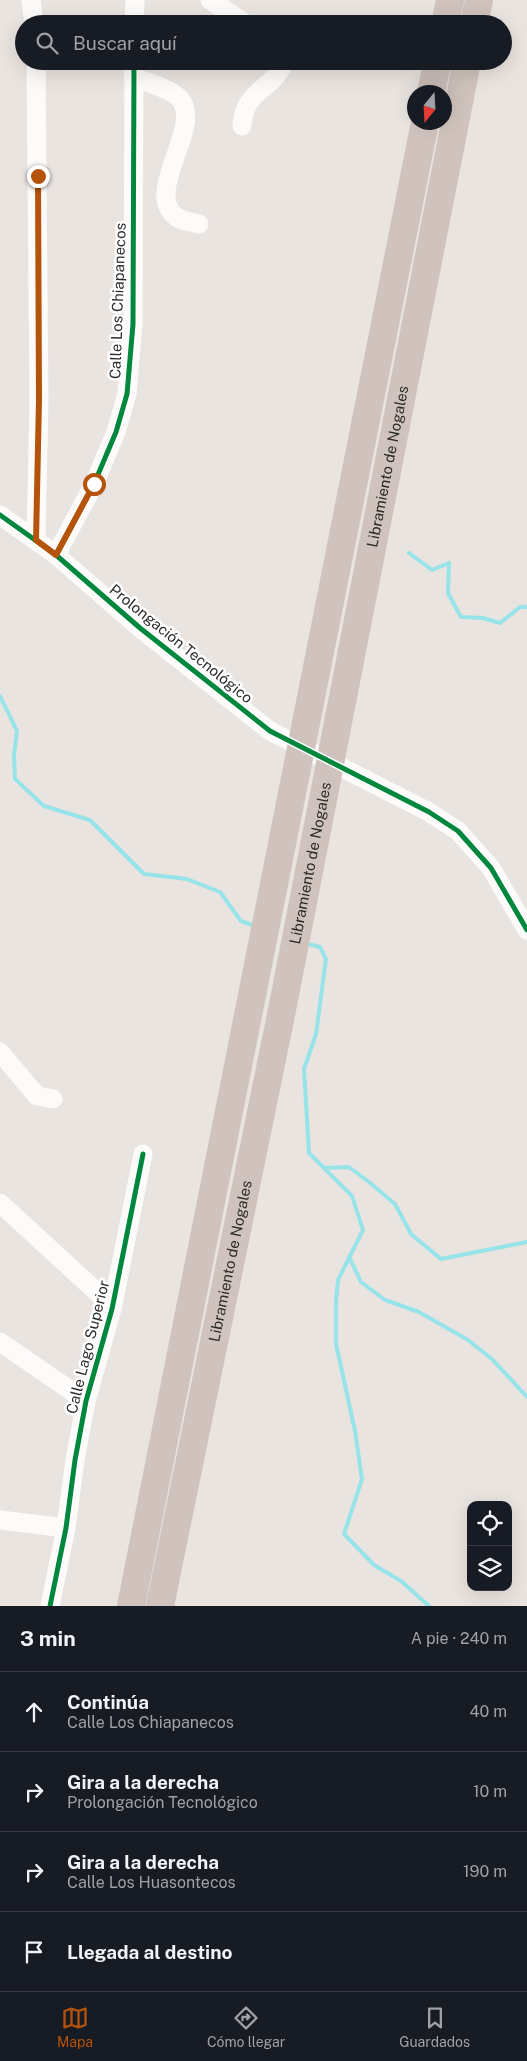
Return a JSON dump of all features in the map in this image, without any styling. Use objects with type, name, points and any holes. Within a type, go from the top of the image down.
[{"type":"highway","points":[[447,15],[450,0]]},
{"type":"highway","points":[[476,15],[479,0]]},
{"type":"highway","points":[[433,85],[436,70]]},
{"type":"highway","name":"Libramiento de Nogales","points":[[160,1606],[281,1015],[465,70]]},
{"type":"highway","name":"Libramiento de Nogales","points":[[131,1606],[423,130]]},
{"type":"street","points":[[31,0],[33,15]]},
{"type":"street","points":[[134,15],[135,0]]},
{"type":"street","points":[[210,0],[232,15]]},
{"type":"street","points":[[36,70],[39,400],[36,540]]},
{"type":"street","name":"Calle Los Chiapanecos","points":[[56,555],[94,484],[116,432],[127,394],[133,324],[134,70]]},
{"type":"street","points":[[136,70],[178,97],[184,105],[185,120],[166,199],[174,215],[182,220],[199,224]]},
{"type":"street","points":[[242,126],[242,116],[247,104],[254,94],[277,76],[280,70]]},
{"type":"street","name":"Prolongación Tecnológico","points":[[0,515],[56,555],[140,628],[270,730],[428,812],[458,831],[491,868],[527,930]]},
{"type":"street","points":[[0,1052],[37,1096],[53,1099]]},
{"type":"street","name":"Calle Lago Superior","points":[[50,1606],[66,1528],[75,1460],[86,1401],[112,1309],[143,1154]]},
{"type":"street","points":[[0,1203],[93,1288],[112,1309]]},
{"type":"street","points":[[0,1342],[86,1401]]},
{"type":"street","points":[[0,1520],[66,1528]]},
{"type":"waterway","points":[[409,553],[432,570],[449,563],[448,593],[461,617],[483,618],[500,623],[520,607],[527,607]]},
{"type":"waterway","points":[[0,696],[17,731],[14,754],[15,779],[44,806],[90,820],[144,874],[187,879],[220,892],[241,921],[252,925]]},
{"type":"waterway","points":[[308,944],[320,947],[326,959],[316,1034],[304,1069],[309,1153],[352,1196],[363,1230],[338,1280],[336,1302],[336,1344],[355,1431],[362,1479],[344,1534],[374,1565],[401,1581],[429,1606]]},
{"type":"waterway","points":[[324,1168],[349,1167],[369,1182],[395,1204],[411,1234],[441,1259],[527,1242]]},
{"type":"waterway","points":[[349,1257],[361,1282],[385,1300],[419,1312],[468,1340],[492,1359],[527,1397]]},
{"type":"cycle path","points":[[56,555],[94,484],[116,432],[127,394],[133,324],[134,70]]},
{"type":"cycle path","points":[[0,515],[56,555],[140,628],[270,731],[429,812],[458,831],[491,868],[527,930]]},
{"type":"cycle path","points":[[50,1606],[66,1528],[75,1460],[86,1401],[112,1309],[143,1154]]},
{"type":"route","points":[[38,176],[39,400],[36,540],[56,555],[94,484]]}]
